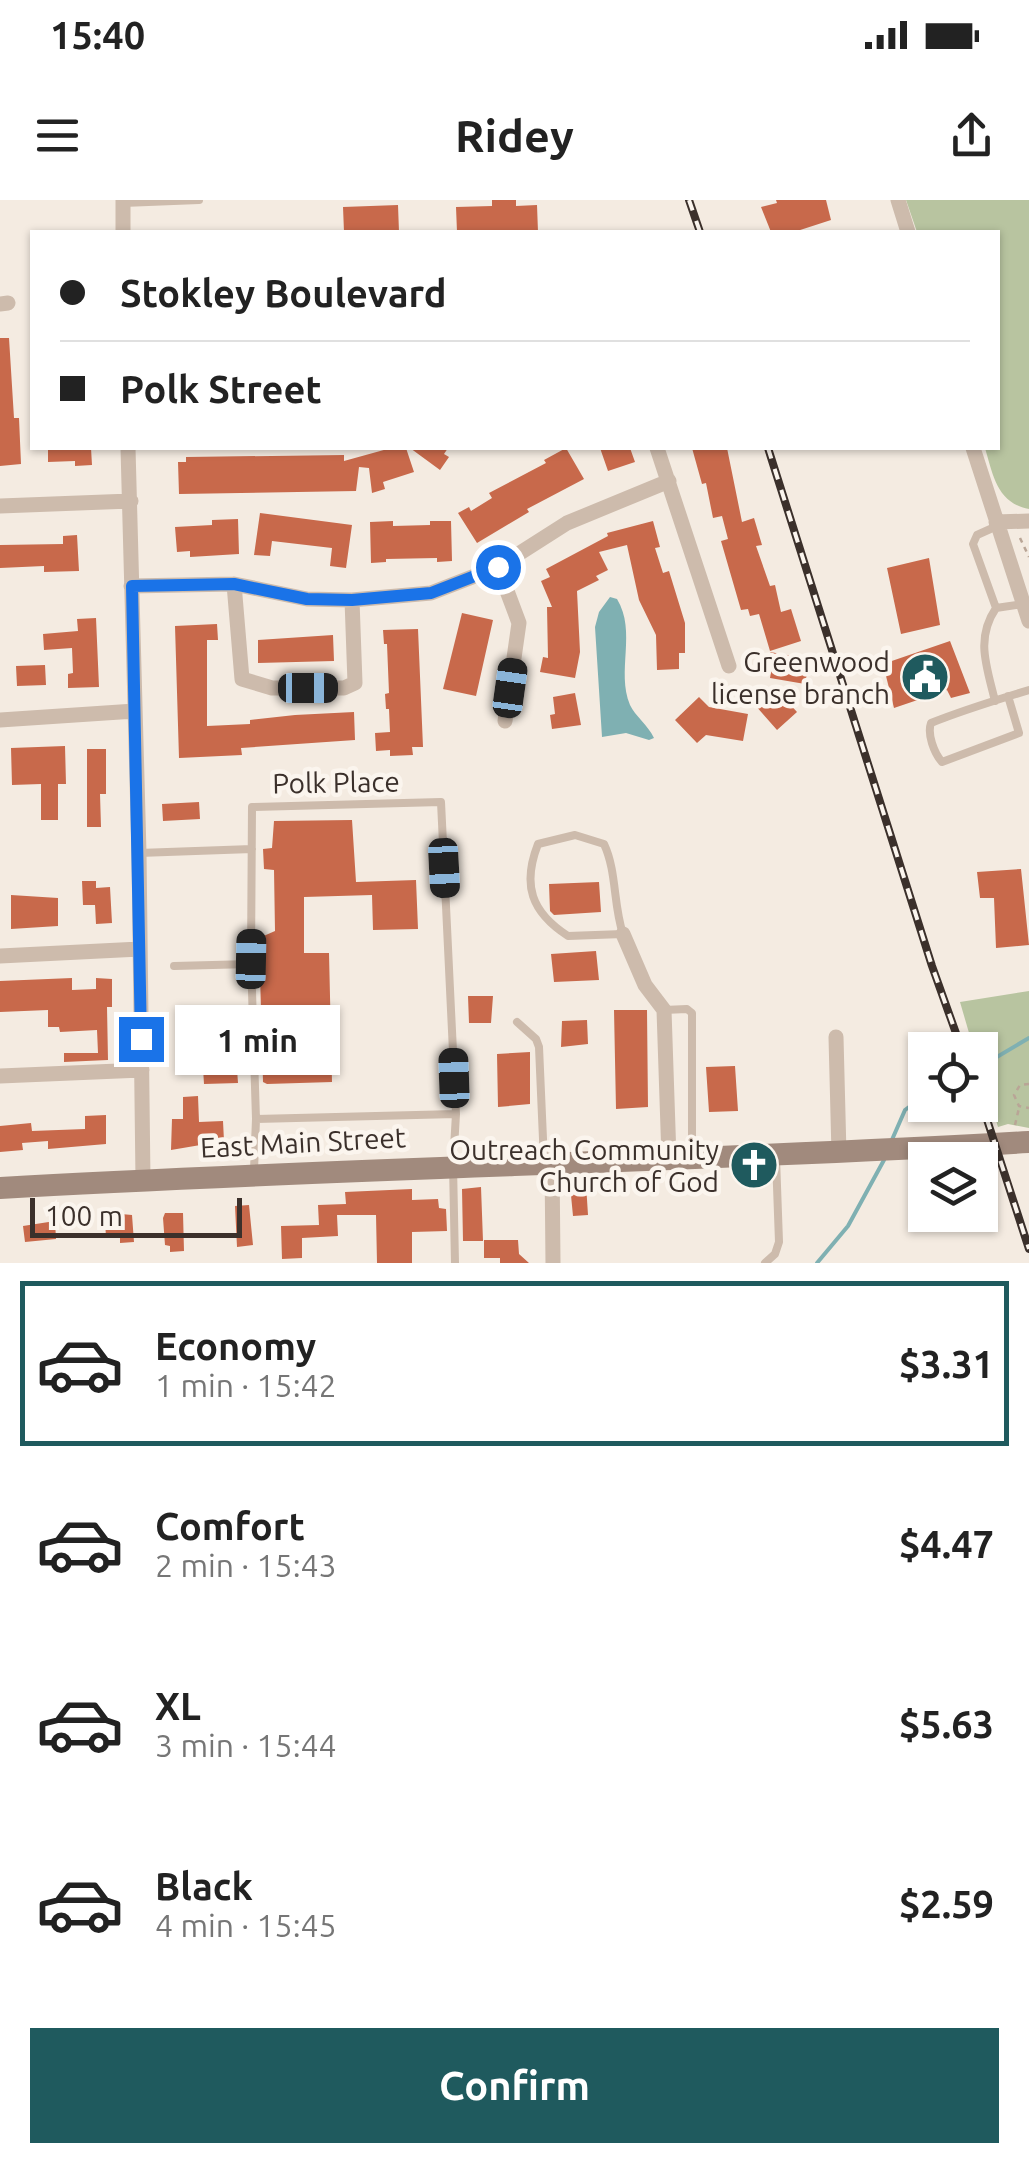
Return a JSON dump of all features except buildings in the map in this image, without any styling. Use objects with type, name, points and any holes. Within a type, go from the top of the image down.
[{"type":"main road","name":"East Main Street","points":[[0,1188],[452,1165],[888,1152],[1022,1134]]},
{"type":"street","points":[[898,200],[907,230]]},
{"type":"street","points":[[123,202],[123,230]]},
{"type":"street","points":[[128,450],[143,1180]]},
{"type":"street","points":[[658,450],[729,666]]},
{"type":"street","points":[[974,450],[1029,621]]},
{"type":"street","points":[[132,586],[234,584],[307,599],[352,600],[431,593],[498,567],[567,524],[669,481]]},
{"type":"street","points":[[0,506],[131,502]]},
{"type":"street","points":[[997,524],[1029,521]]},
{"type":"street","points":[[498,567],[520,623],[505,721]]},
{"type":"street","points":[[234,584],[242,679],[272,688],[344,688],[355,683],[352,600]]},
{"type":"street","points":[[0,720],[134,711]]},
{"type":"street","points":[[624,934],[645,985],[664,1010],[680,1158]]},
{"type":"street","points":[[0,956],[140,949]]},
{"type":"street","points":[[836,1038],[838,1154]]},
{"type":"street","points":[[0,1076],[142,1070]]},
{"type":"street","points":[[548,1162],[553,1263]]},
{"type":"lane","points":[[123,202],[199,200]]},
{"type":"lane","points":[[996,608],[973,544],[976,535],[997,524]]},
{"type":"lane","points":[[994,701],[982,638],[986,624],[996,608],[1023,604]]},
{"type":"lane","points":[[1008,696],[1019,734],[942,762],[928,729],[931,723],[1008,696],[1029,690]]},
{"type":"lane","name":"Polk Place","points":[[254,1175],[252,807],[441,802],[456,1114],[452,1165],[456,1263]]},
{"type":"lane","points":[[575,835],[604,844],[613,862],[615,909],[624,934],[568,936],[553,927],[540,912],[532,892],[528,868],[538,844],[575,835]]},
{"type":"lane","points":[[139,853],[252,848]]},
{"type":"lane","points":[[174,966],[251,964]]},
{"type":"lane","points":[[664,1010],[687,1009],[692,1013],[680,1158]]},
{"type":"lane","points":[[517,1022],[539,1047],[548,1162]]},
{"type":"lane","points":[[256,1119],[456,1114]]},
{"type":"lane","points":[[764,1263],[775,1254],[779,1242],[776,1156]]},
{"type":"path","points":[[1020,538],[1029,558]]},
{"type":"path","points":[[1022,1134],[1015,1091],[1020,1085],[1029,1084]]},
{"type":"path","points":[[1019,1106],[1029,1108]]},
{"type":"green space","points":[[906,200],[1029,200],[1029,509],[1003,494],[986,450],[1000,450],[1000,230],[916,230]]},
{"type":"green space","points":[[1029,991],[1029,1128],[1008,1124],[998,1127],[998,1032],[969,1032],[960,1002]]},
{"type":"water","points":[[610,597],[617,599],[626,625],[626,692],[632,709],[654,738],[649,740],[626,733],[602,737],[595,627],[599,612]]},
{"type":"waterway","points":[[998,1056],[1029,1038]]},
{"type":"waterway","points":[[891,1142],[908,1108]]},
{"type":"waterway","points":[[817,1263],[848,1226],[884,1160]]},
{"type":"railway","points":[[689,200],[699,230]]},
{"type":"railway","points":[[769,450],[956,1032]]},
{"type":"railway","points":[[988,1122],[1029,1249]]},
{"type":"place","name":"Greenwood license branch","points":[[925,677]]},
{"type":"place","name":"Outreach Community Church of God","points":[[754,1165]]},
{"type":"route","points":[[141,1039],[132,586],[234,584],[307,599],[352,600],[431,593],[498,567]]}]
